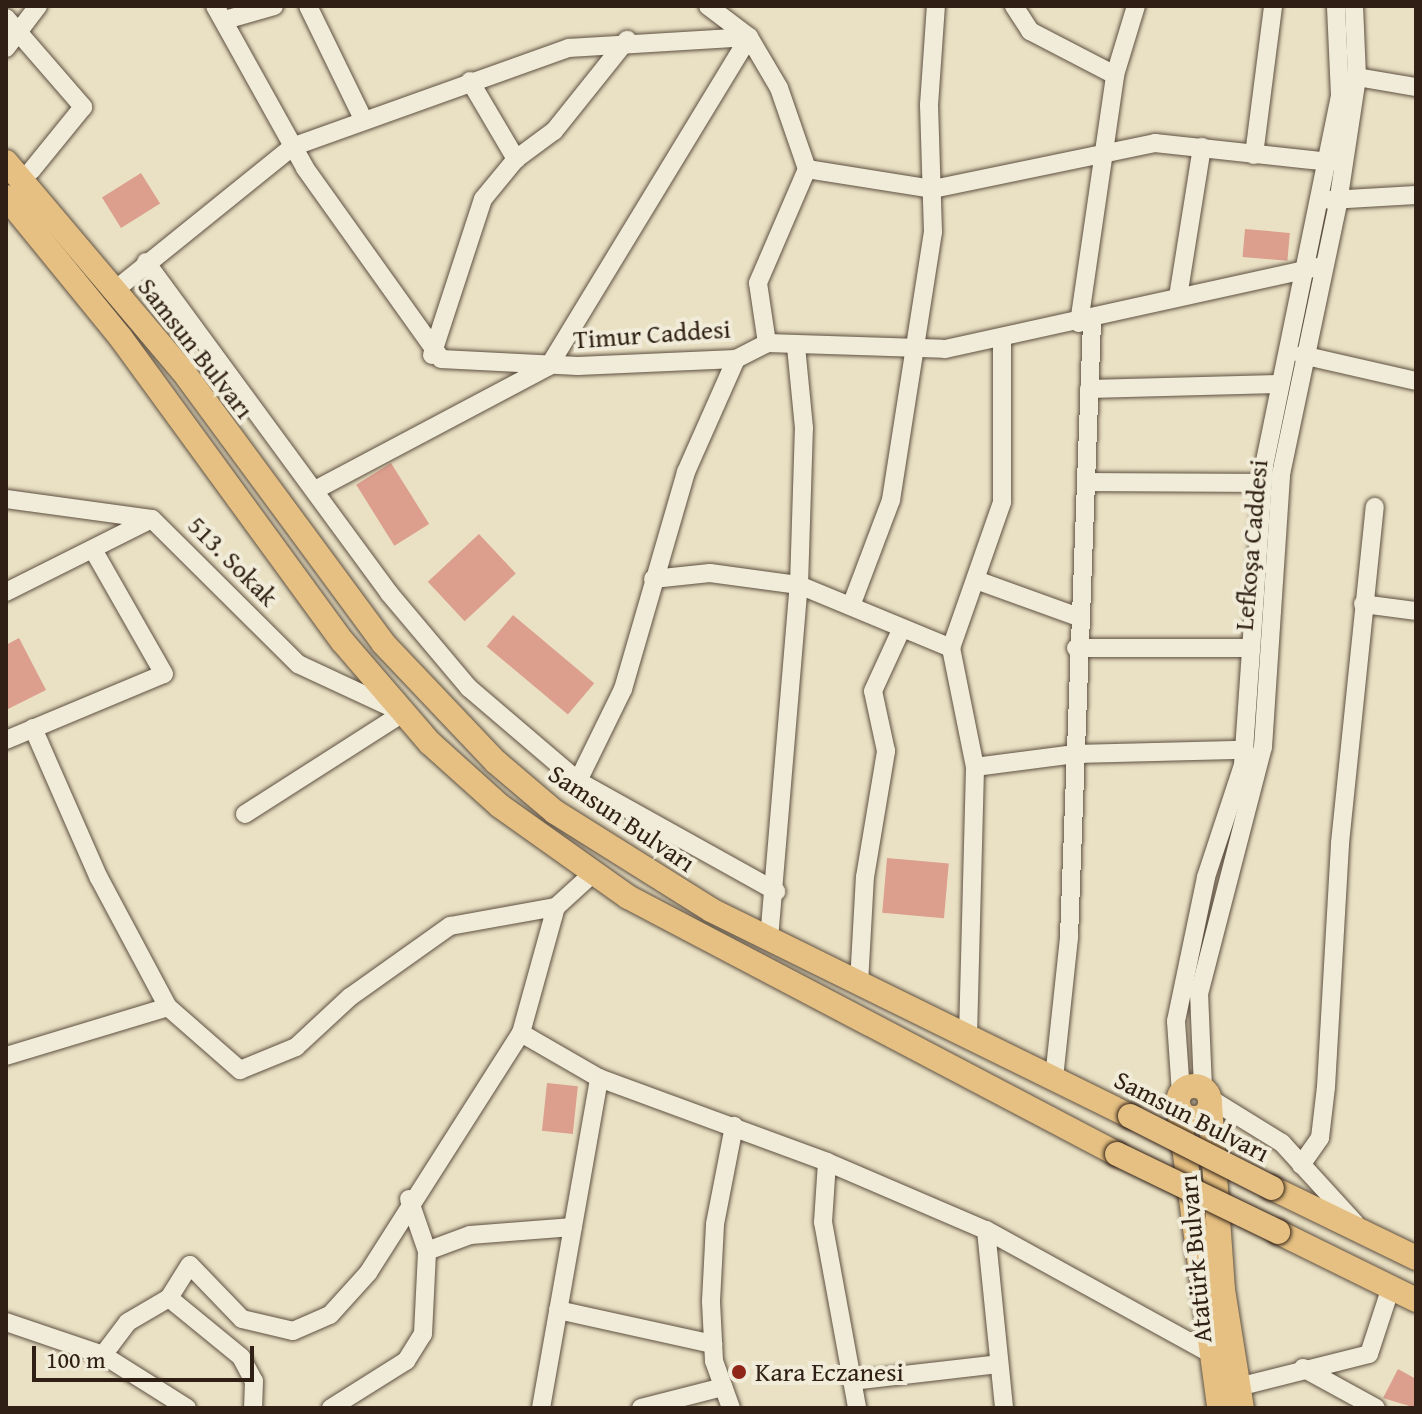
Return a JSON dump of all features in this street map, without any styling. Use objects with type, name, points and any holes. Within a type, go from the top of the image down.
[{"type":"main road","points":[[6,143],[31,171],[110,283]]},
{"type":"main road","name":"Samsun Bulvarı","points":[[6,162],[110,283],[383,643],[467,736],[555,812],[769,939],[1416,1258]]},
{"type":"main road","points":[[6,197],[110,323],[403,713],[500,806],[591,875],[1117,1154],[1416,1300]]},
{"type":"main road","points":[[6,221],[110,323]]},
{"type":"main road","points":[[1196,1097],[1210,1353],[1219,1408]]},
{"type":"main road","name":"Atatürk Bulvarı","points":[[1196,1097],[1240,1398]]},
{"type":"street","points":[[6,48],[13,25],[38,6]]},
{"type":"street","points":[[274,6],[220,13],[292,147],[432,355]]},
{"type":"street","points":[[308,6],[363,119]]},
{"type":"street","points":[[708,6],[749,37],[779,88],[807,169],[758,283],[767,343]]},
{"type":"street","points":[[851,606],[885,528],[909,351],[933,232],[936,6]]},
{"type":"street","points":[[1014,6],[1030,31],[1115,75]]},
{"type":"street","points":[[1054,1078],[1069,937],[1076,648],[1087,482],[1089,389],[1086,322],[1102,151],[1115,75],[1136,6]]},
{"type":"street","points":[[1254,155],[1273,6]]},
{"type":"street","points":[[1336,6],[1340,95],[1329,162],[1300,271],[1263,483],[1244,750],[1206,877],[1176,1021],[1196,1097],[1282,1143],[1362,1231]]},
{"type":"street","name":"Lefkoşa Caddesi","points":[[1196,1097],[1199,994],[1263,747],[1281,474],[1302,355],[1338,203],[1357,77],[1354,6]]},
{"type":"street","points":[[13,25],[83,107],[31,171]]},
{"type":"street","points":[[110,283],[146,262],[292,147],[363,119],[569,48],[627,40],[749,37]]},
{"type":"street","points":[[315,490],[549,366],[749,37]]},
{"type":"street","points":[[432,355],[483,199],[516,159],[554,131],[627,40]]},
{"type":"street","points":[[1357,77],[1416,87]]},
{"type":"street","points":[[470,81],[516,159]]},
{"type":"street","points":[[807,169],[933,189],[1102,151],[1155,143],[1329,162]]},
{"type":"street","points":[[1178,297],[1202,147]]},
{"type":"street","points":[[1319,197],[1338,203],[1416,195]]},
{"type":"street","points":[[146,262],[315,490],[469,688],[578,781],[776,891]]},
{"type":"street","name":"Timur Caddesi","points":[[432,355],[549,366],[736,359],[767,343],[909,351],[1002,340],[1323,266]]},
{"type":"street","points":[[968,1036],[975,767],[951,648],[1002,502],[1002,340]]},
{"type":"street","points":[[769,939],[776,891],[799,585],[804,428],[796,346]]},
{"type":"street","points":[[1302,355],[1416,381]]},
{"type":"street","points":[[578,781],[623,689],[686,472],[736,359]]},
{"type":"street","points":[[1089,389],[1278,384]]},
{"type":"street","points":[[1087,482],[1263,483]]},
{"type":"street","name":"513. Sokak","points":[[6,499],[152,519],[298,664],[403,713]]},
{"type":"street","points":[[1277,1190],[1303,1185],[1301,1165],[1320,1138],[1363,604],[1375,507]]},
{"type":"street","points":[[6,592],[95,553],[152,519]]},
{"type":"street","points":[[6,740],[164,674],[95,553]]},
{"type":"street","points":[[653,579],[710,573],[799,585],[951,648]]},
{"type":"street","points":[[976,580],[1079,617]]},
{"type":"street","points":[[1363,604],[1416,611]]},
{"type":"street","points":[[859,983],[865,877],[886,751],[873,691],[902,628]]},
{"type":"street","points":[[1076,648],[1251,648]]},
{"type":"street","points":[[245,814],[403,713]]},
{"type":"street","points":[[33,728],[99,878],[168,1007],[240,1070],[262,1067],[450,926],[556,907]]},
{"type":"street","points":[[975,767],[1075,754],[1244,750]]},
{"type":"street","points":[[103,1355],[128,1322],[169,1298],[190,1265],[242,1319],[293,1331],[330,1315],[368,1273],[409,1199],[521,1033],[556,907],[591,875]]},
{"type":"street","points":[[6,1056],[168,1007]]},
{"type":"street","points":[[521,1033],[599,1078],[827,1162],[986,1230],[1210,1353]]},
{"type":"street","points":[[541,1408],[599,1078]]},
{"type":"street","points":[[731,1408],[713,1344],[715,1224],[734,1126]]},
{"type":"street","points":[[827,1162],[823,1222],[857,1408]]},
{"type":"street","points":[[331,1408],[406,1361],[423,1334],[427,1251],[409,1199]]},
{"type":"street","points":[[427,1251],[470,1235],[573,1227]]},
{"type":"street","points":[[986,1230],[1004,1408]]},
{"type":"street","points":[[1240,1398],[1303,1368],[1369,1354],[1391,1287]]},
{"type":"street","points":[[169,1298],[241,1357],[254,1381],[253,1408]]},
{"type":"street","points":[[558,1310],[713,1344]]},
{"type":"street","points":[[6,1322],[103,1355],[187,1408]]},
{"type":"street","points":[[852,1381],[998,1364]]},
{"type":"street","points":[[1303,1368],[1376,1408]]},
{"type":"street","points":[[641,1408],[723,1387]]},
{"type":"building","points":[[141,173],[160,204],[121,228],[102,197]]},
{"type":"building","points":[[1245,229],[1290,233],[1287,261],[1243,257]]},
{"type":"building","points":[[391,463],[429,524],[394,546],[356,485]]},
{"type":"building","points":[[479,534],[516,573],[465,621],[428,582]]},
{"type":"building","points":[[513,615],[594,683],[568,715],[487,646]]},
{"type":"building","points":[[19,638],[46,690],[6,710],[6,645]]},
{"type":"building","points":[[887,858],[949,863],[944,918],[882,913]]},
{"type":"building","points":[[547,1083],[578,1086],[573,1134],[542,1131]]},
{"type":"building","points":[[1398,1369],[1416,1379],[1416,1408],[1383,1398]]},
{"type":"place","name":"Kara Eczanesi","points":[[739,1372]]}]
